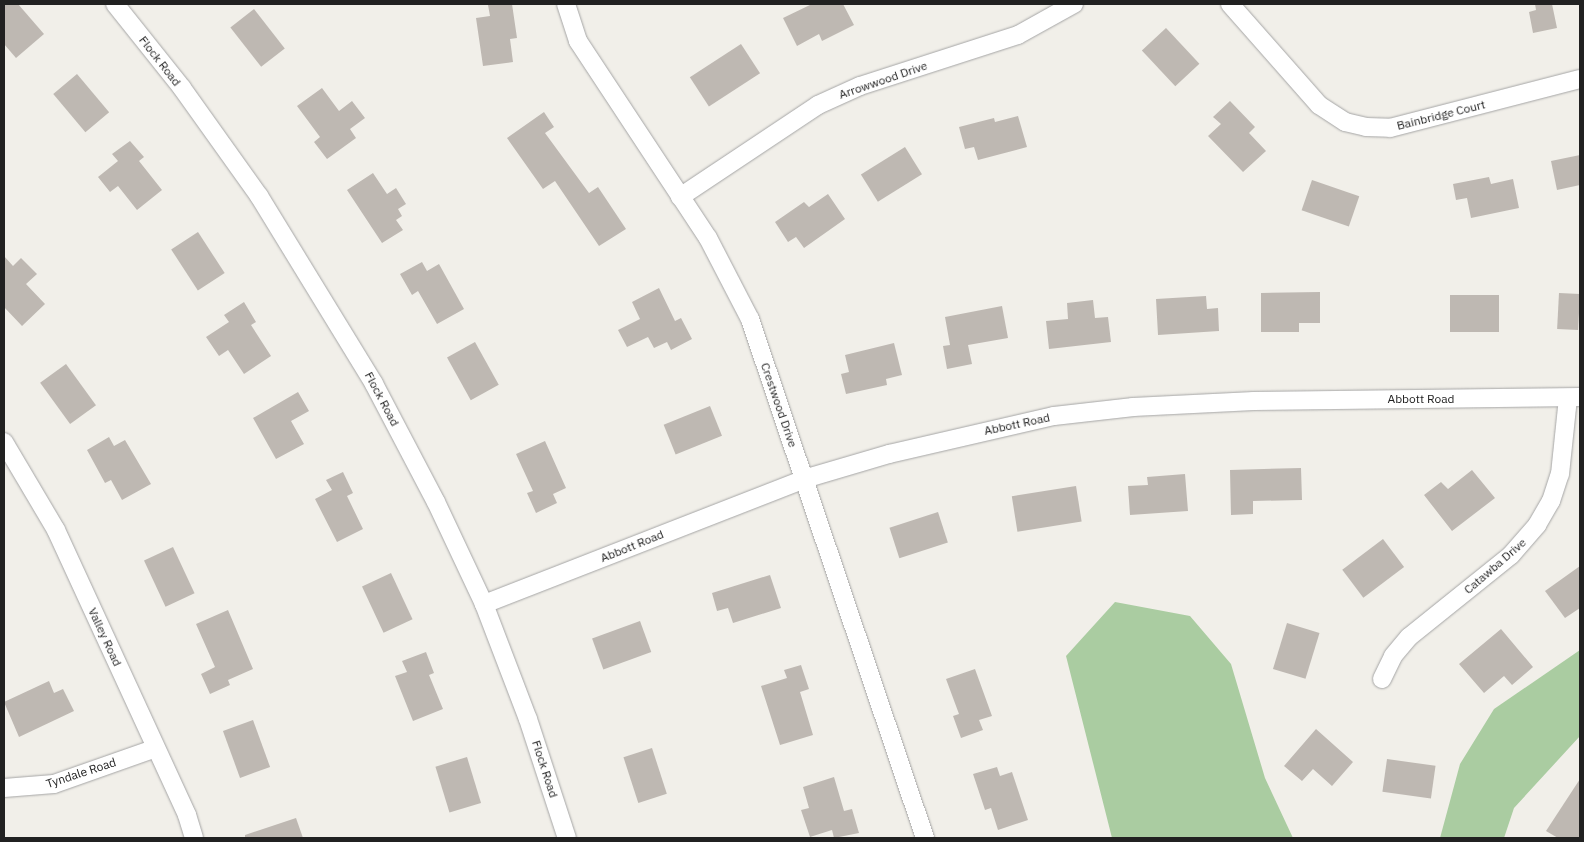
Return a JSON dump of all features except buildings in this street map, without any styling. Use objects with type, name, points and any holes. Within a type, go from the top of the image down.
[{"type":"street","name":"Flock Road","points":[[115,4],[182,88],[307,270],[374,384],[436,502],[484,604],[528,719],[567,838]]},
{"type":"street","name":"Crestwood Drive","points":[[566,4],[578,41],[733,281],[750,319],[925,838]]},
{"type":"street","name":"Arrowwood Drive","points":[[680,197],[818,105],[860,86],[1018,35],[1074,4]]},
{"type":"street","name":"Bainbridge Court","points":[[1230,4],[1318,104],[1345,122],[1366,128],[1390,128],[1580,79]]},
{"type":"street","name":"Abbott Road","points":[[484,604],[804,479],[889,454],[1045,418],[1133,407],[1254,400],[1574,398]]},
{"type":"street","name":"Catawba Drive","points":[[1382,679],[1393,656],[1408,638],[1511,555],[1538,525],[1551,500],[1560,474],[1574,398]]},
{"type":"street","name":"Valley Road","points":[[4,442],[56,530],[156,748],[194,838]]},
{"type":"street","name":"Tyndale Road","points":[[4,788],[54,784],[156,748]]},
{"type":"green space","points":[[1115,602],[1190,616],[1231,664],[1265,778],[1293,838],[1112,838],[1066,656]]},
{"type":"green space","points":[[1580,650],[1580,736],[1514,808],[1504,838],[1440,838],[1460,764],[1494,709]]}]
